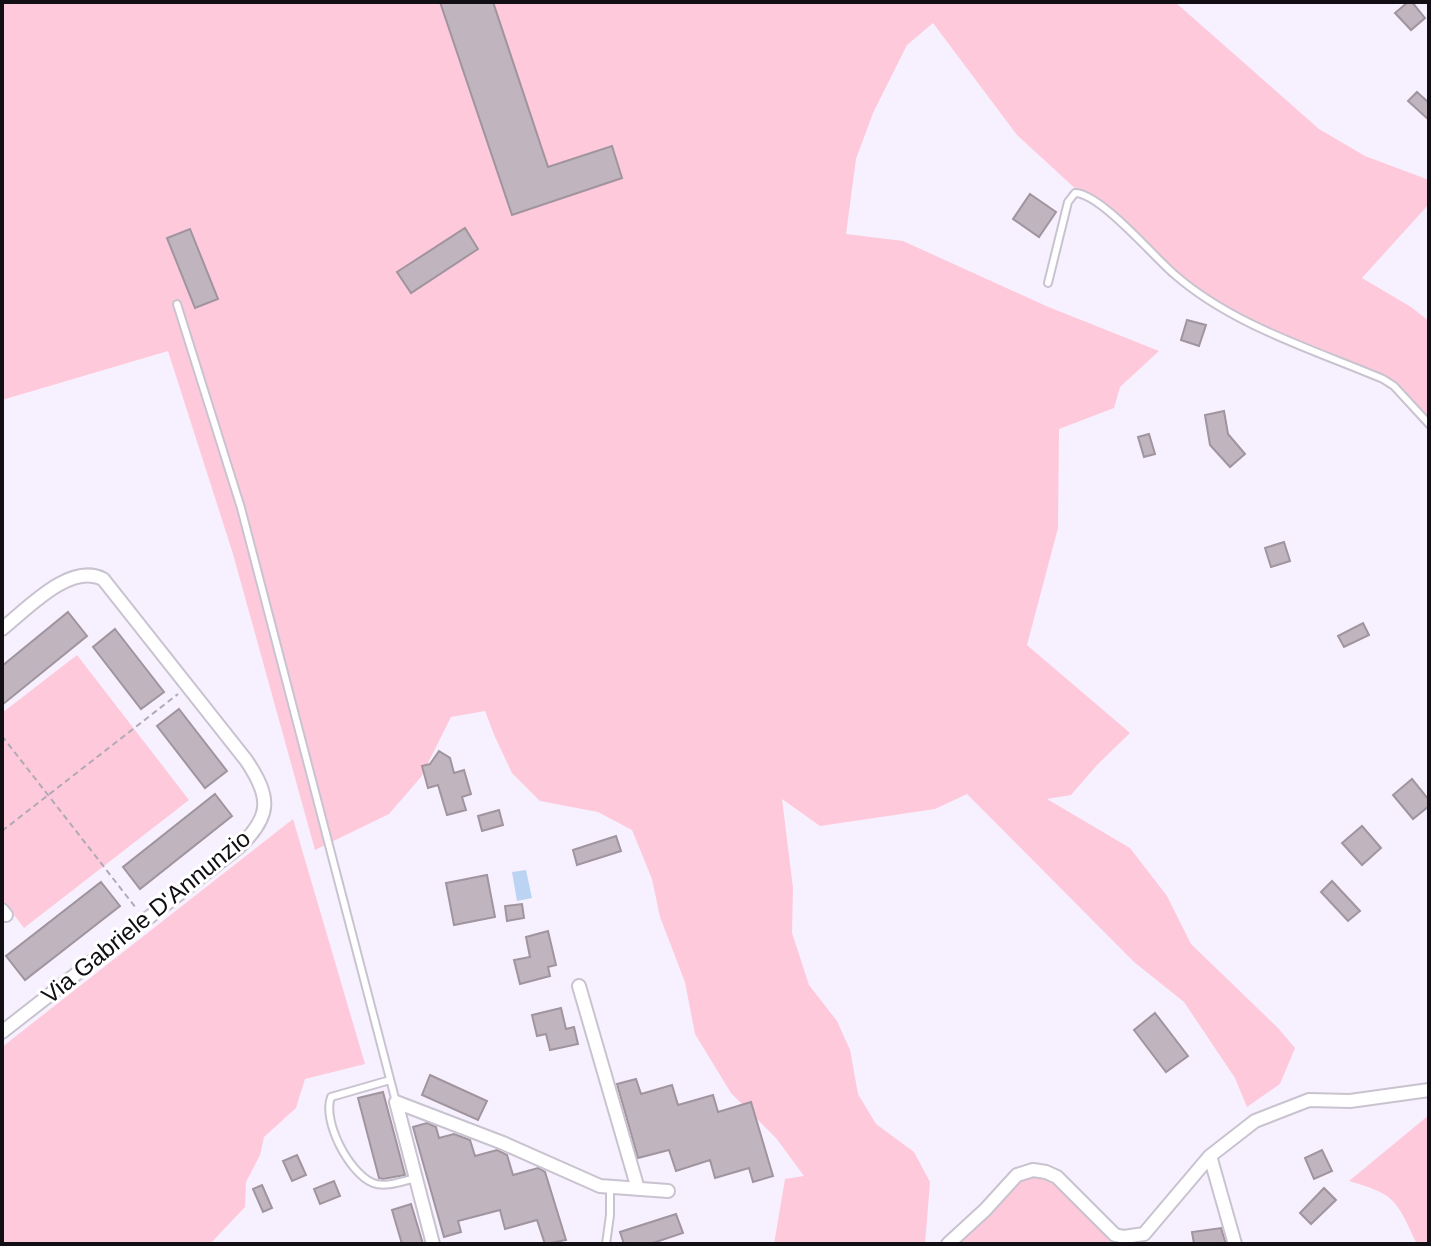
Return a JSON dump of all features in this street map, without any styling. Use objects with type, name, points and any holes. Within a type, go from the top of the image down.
[{"type":"street","name":"Via Gabriele D'Annunzio","points":[[2,629],[69,578],[82,574],[94,575],[110,585],[254,771],[264,793],[265,809],[259,825],[244,842],[2,1031]]},
{"type":"street","points":[[579,986],[638,1189]]},
{"type":"street","points":[[948,1244],[1017,1175],[1033,1170],[1057,1177],[1115,1235],[1144,1234],[1210,1156],[1255,1121],[1309,1100],[1350,1101],[1429,1090]]},
{"type":"street","points":[[396,1102],[503,1143],[600,1186],[668,1191]]},
{"type":"street","points":[[396,1102],[433,1244]]},
{"type":"street","points":[[1210,1156],[1235,1244]]},
{"type":"lane","points":[[1048,283],[1068,202],[1079,192],[1130,231],[1175,275],[1213,302],[1241,319],[1383,379],[1394,386],[1429,424]]},
{"type":"lane","points":[[177,304],[241,508],[396,1102]]},
{"type":"lane","points":[[390,1080],[331,1097],[328,1105],[343,1152],[361,1175],[374,1183],[389,1185],[416,1178]]},
{"type":"lane","points":[[606,1244],[610,1187]]},
{"type":"path","points":[[2,831],[189,686]]},
{"type":"path","points":[[2,736],[145,920]]},
{"type":"shaded area","points":[[2,2],[1175,2],[1319,129],[1365,156],[1429,180],[1429,204],[1362,278],[1429,321],[1429,424],[1394,386],[1241,319],[1175,275],[1130,231],[1079,192],[1017,135],[933,23],[907,45],[873,113],[856,159],[846,234],[903,241],[1046,306],[1159,351],[1120,387],[1114,408],[1059,429],[1058,528],[1027,645],[1130,733],[1071,795],[1047,799],[1130,848],[1167,896],[1191,944],[1295,1048],[1280,1084],[1247,1107],[1235,1078],[1184,1002],[1134,962],[967,794],[935,809],[820,826],[782,799],[793,888],[792,933],[809,985],[837,1021],[850,1050],[858,1094],[876,1124],[914,1152],[930,1182],[925,1244],[774,1244],[785,1179],[804,1176],[776,1138],[731,1093],[695,1034],[685,982],[660,917],[652,879],[632,830],[598,812],[540,801],[512,773],[485,711],[451,717],[421,777],[389,814],[315,850],[233,554],[168,351],[2,400]]},
{"type":"shaded area","points":[[77,655],[189,800],[24,928],[2,899],[2,713]]},
{"type":"shaded area","points":[[293,819],[365,1064],[305,1079],[296,1108],[264,1137],[260,1155],[246,1182],[245,1207],[210,1244],[2,1244],[2,1047]]},
{"type":"shaded area","points":[[1429,1115],[1429,1244],[1417,1244],[1393,1201],[1386,1195],[1349,1181]]},
{"type":"shaded area","points":[[1046,1172],[1105,1228],[1111,1244],[948,1244],[1010,1182]]},
{"type":"water","points":[[526,870],[532,898],[517,901],[512,872]]},
{"type":"building","points":[[440,2],[493,2],[548,167],[612,146],[622,178],[512,215]]},
{"type":"building","points":[[1412,2],[1425,18],[1411,30],[1395,13]]},
{"type":"building","points":[[1417,92],[1429,103],[1429,120],[1408,101]]},
{"type":"building","points":[[1030,194],[1056,212],[1039,237],[1013,219]]},
{"type":"building","points":[[465,228],[478,249],[411,293],[397,272]]},
{"type":"building","points":[[190,229],[218,299],[195,308],[167,238]]},
{"type":"building","points":[[1187,320],[1206,325],[1199,346],[1181,340]]},
{"type":"building","points":[[1224,411],[1228,434],[1245,454],[1230,467],[1210,445],[1205,415]]},
{"type":"building","points":[[1149,434],[1155,454],[1144,457],[1138,437]]},
{"type":"building","points":[[1284,542],[1290,561],[1271,567],[1265,548]]},
{"type":"building","points":[[68,612],[87,636],[2,705],[2,666]]},
{"type":"building","points":[[1363,623],[1369,635],[1344,647],[1338,636]]},
{"type":"building","points":[[115,629],[164,692],[141,709],[93,647]]},
{"type":"building","points":[[179,709],[227,771],[205,788],[157,726]]},
{"type":"building","points":[[439,751],[450,758],[454,773],[464,770],[471,794],[462,797],[466,810],[447,815],[438,785],[428,788],[422,766],[430,764]]},
{"type":"building","points":[[1412,779],[1429,800],[1429,806],[1413,819],[1393,795]]},
{"type":"building","points":[[215,794],[232,816],[140,889],[123,867]]},
{"type":"building","points":[[499,810],[503,825],[482,831],[478,816]]},
{"type":"building","points":[[1362,826],[1381,848],[1362,865],[1342,843]]},
{"type":"building","points":[[616,836],[621,851],[577,865],[573,850]]},
{"type":"building","points":[[487,875],[495,917],[454,925],[446,883]]},
{"type":"building","points":[[1332,881],[1360,911],[1348,921],[1321,892]]},
{"type":"building","points":[[101,882],[120,906],[25,980],[6,956]]},
{"type":"building","points":[[522,904],[524,918],[507,921],[505,906]]},
{"type":"building","points":[[548,931],[556,965],[548,967],[550,976],[520,984],[514,960],[530,957],[526,937]]},
{"type":"building","points":[[561,1008],[566,1029],[574,1027],[578,1044],[550,1050],[546,1034],[537,1036],[532,1015]]},
{"type":"building","points":[[1155,1013],[1188,1056],[1166,1072],[1134,1030]]},
{"type":"building","points":[[430,1075],[487,1101],[478,1120],[422,1095]]},
{"type":"building","points":[[636,1079],[641,1094],[672,1085],[678,1105],[713,1095],[718,1112],[751,1102],[773,1176],[753,1182],[749,1168],[715,1178],[710,1160],[676,1171],[669,1150],[638,1158],[617,1084]]},
{"type":"building","points":[[383,1092],[405,1175],[383,1179],[379,1178],[358,1098]]},
{"type":"building","points":[[427,1123],[436,1127],[439,1138],[454,1134],[470,1140],[475,1156],[497,1150],[507,1155],[513,1175],[538,1168],[545,1172],[566,1240],[545,1244],[537,1220],[505,1229],[500,1210],[458,1221],[461,1232],[444,1237],[413,1127]]},
{"type":"building","points":[[1322,1150],[1332,1171],[1314,1179],[1305,1158]]},
{"type":"building","points":[[297,1155],[306,1175],[292,1181],[283,1161]]},
{"type":"building","points":[[334,1181],[340,1196],[320,1204],[314,1189]]},
{"type":"building","points":[[262,1185],[272,1208],[263,1212],[253,1189]]},
{"type":"building","points":[[1324,1188],[1336,1200],[1311,1224],[1300,1213]]},
{"type":"building","points":[[411,1204],[423,1244],[402,1244],[392,1210]]},
{"type":"building","points":[[676,1214],[683,1233],[650,1244],[624,1244],[620,1232]]},
{"type":"building","points":[[1221,1228],[1226,1244],[1194,1244],[1192,1232]]}]
